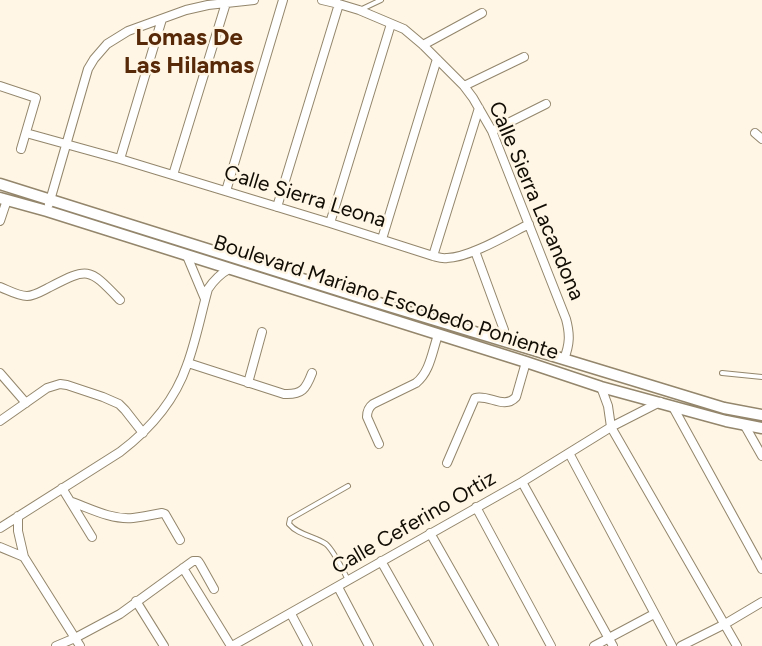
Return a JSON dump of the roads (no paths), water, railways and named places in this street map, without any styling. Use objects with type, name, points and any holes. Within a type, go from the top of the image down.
[{"type":"street","points":[[47,212],[88,69],[100,51],[128,31],[186,10],[254,0]]},
{"type":"street","points":[[226,192],[283,0]]},
{"type":"street","name":"Calle Sierra Lacandona","points":[[322,0],[358,10],[404,29],[464,86],[479,108],[492,131],[530,224],[569,329],[569,346],[564,359]]},
{"type":"street","points":[[173,175],[226,3]]},
{"type":"street","points":[[278,207],[339,4]]},
{"type":"street","points":[[423,45],[482,13]]},
{"type":"street","points":[[120,159],[162,19]]},
{"type":"street","points":[[330,223],[391,24]]},
{"type":"street","points":[[464,86],[524,57]]},
{"type":"street","points":[[382,239],[437,58]]},
{"type":"street","points":[[0,86],[36,98],[21,149]]},
{"type":"street","points":[[492,131],[546,104]]},
{"type":"street","points":[[433,256],[479,108]]},
{"type":"street","name":"Calle Sierra Leona","points":[[26,133],[173,175],[433,256],[449,258],[475,251],[530,224]]},
{"type":"street","name":"Boulevard Mariano Escobedo Poniente","points":[[0,184],[724,408],[762,415]]},
{"type":"street","points":[[0,221],[3,199]]},
{"type":"street","name":"Boulevard Mariano Escobedo Poniente","points":[[3,199],[602,387],[745,426],[762,428]]},
{"type":"street","points":[[475,251],[504,330],[503,341]]},
{"type":"street","points":[[187,256],[206,299]]},
{"type":"street","points":[[0,528],[120,452],[143,433],[172,397],[183,376],[208,289],[221,274],[229,269]]},
{"type":"street","points":[[0,287],[20,296],[26,296],[39,293],[74,274],[90,274],[96,276],[120,300]]},
{"type":"street","points":[[362,312],[366,299]]},
{"type":"street","points":[[248,382],[262,332]]},
{"type":"street","points":[[379,444],[367,417],[369,407],[422,379],[438,335]]},
{"type":"street","points":[[447,463],[475,398],[483,397],[504,403],[513,401],[526,362]]},
{"type":"street","points":[[188,363],[284,394],[302,390],[306,387],[312,373]]},
{"type":"street","points":[[0,373],[26,403]]},
{"type":"street","points":[[0,421],[47,388],[60,384],[119,404],[143,433]]},
{"type":"street","points":[[602,387],[611,427],[737,646]]},
{"type":"street","name":"Calle Ceferino Ortiz","points":[[236,645],[522,482],[611,427],[660,402]]},
{"type":"street","points":[[673,407],[762,569]]},
{"type":"street","points":[[745,426],[762,456]]},
{"type":"street","points":[[569,453],[672,646]]},
{"type":"street","points":[[522,482],[611,642]]},
{"type":"street","points":[[62,488],[92,537]]},
{"type":"street","points":[[72,502],[114,517],[134,518],[165,514],[180,540]]},
{"type":"street","points":[[476,507],[551,646]]},
{"type":"street","points":[[18,516],[18,531],[24,557],[81,646]]},
{"type":"street","points":[[430,533],[494,646]]},
{"type":"street","points":[[0,547],[24,557]]},
{"type":"street","points":[[56,646],[120,614],[193,561],[198,561],[214,589]]},
{"type":"street","points":[[381,561],[429,646]]},
{"type":"street","points":[[183,568],[236,645]]},
{"type":"street","points":[[338,587],[369,646]]},
{"type":"street","points":[[136,601],[164,646]]},
{"type":"street","points":[[681,646],[762,602]]},
{"type":"street","points":[[291,614],[308,646]]},
{"type":"street","points":[[594,646],[611,642],[654,614]]},
{"type":"lane","points":[[358,10],[381,0]]},
{"type":"lane","points":[[722,373],[762,376]]},
{"type":"lane","points":[[348,486],[290,519],[289,524],[292,529],[329,546],[349,581]]},
{"type":"district","name":"Lomas De Las Hilamas","points":[[189,52]]}]
